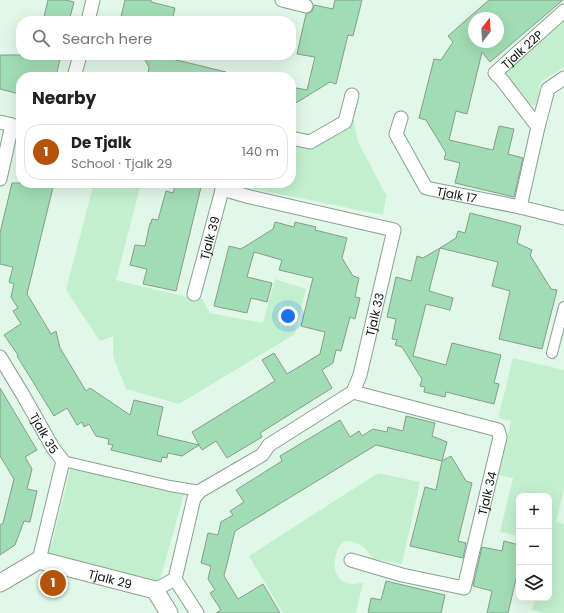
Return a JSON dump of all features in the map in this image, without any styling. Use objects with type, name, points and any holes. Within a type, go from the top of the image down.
[{"type":"street","points":[[89,16],[93,0]]},
{"type":"street","points":[[282,0],[306,6]]},
{"type":"street","name":"Tjalk 22P","points":[[538,127],[495,73],[564,11]]},
{"type":"street","points":[[75,72],[79,60]]},
{"type":"street","points":[[520,207],[548,89],[564,78]]},
{"type":"street","points":[[296,139],[310,142],[345,122],[352,95]]},
{"type":"street","name":"Tjalk 17","points":[[401,118],[396,134],[426,188],[520,207],[564,218]]},
{"type":"street","points":[[0,179],[11,122]]},
{"type":"street","name":"Tjalk 39","points":[[194,294],[222,188]]},
{"type":"street","name":"Tjalk 33","points":[[228,188],[250,197],[394,230],[360,375],[353,392]]},
{"type":"street","points":[[552,353],[564,306]]},
{"type":"street","name":"Tjalk 35","points":[[0,357],[53,448],[63,461],[39,560]]},
{"type":"street","points":[[197,613],[175,579],[194,498],[200,491],[262,455],[269,445],[353,392]]},
{"type":"street","name":"Tjalk 34","points":[[351,560],[402,574],[464,588],[500,437],[498,430],[353,392]]},
{"type":"street","points":[[63,461],[170,486],[200,491]]},
{"type":"street","points":[[0,583],[39,560]]},
{"type":"street","name":"Tjalk 29","points":[[39,560],[155,590]]},
{"type":"street","points":[[170,613],[155,590],[175,579]]},
{"type":"green space","points":[[564,17],[564,67],[541,82],[536,105],[532,105],[526,102],[504,72],[538,44],[546,32]]},
{"type":"green space","points":[[352,110],[358,142],[386,195],[383,215],[250,188],[296,188],[296,138],[311,142]]},
{"type":"green space","points":[[93,188],[140,188],[116,280],[186,297],[188,293],[202,299],[210,313],[263,323],[275,279],[306,289],[295,334],[179,404],[126,389],[113,356],[113,336],[100,341],[66,290]]},
{"type":"green space","points":[[513,358],[564,370],[564,489],[556,522],[564,524],[564,613],[545,613],[532,610],[535,601],[552,601],[552,493],[516,493],[516,535],[500,532],[513,478],[498,475],[511,421],[498,418]]},
{"type":"green space","points":[[72,462],[185,491],[159,584],[37,557],[52,543]]},
{"type":"green space","points":[[378,473],[420,482],[402,564],[373,559],[368,551],[359,544],[346,541],[339,546],[337,550],[335,569],[340,579],[345,582],[356,584],[363,582],[356,613],[283,613],[249,556]]},
{"type":"building","points":[[48,0],[66,0],[74,2],[70,16],[44,16]]},
{"type":"building","points":[[125,0],[151,0],[151,2],[175,8],[173,16],[121,16]]},
{"type":"building","points":[[335,0],[362,0],[353,36],[348,35],[336,84],[330,82],[296,103],[296,88],[307,90],[315,57],[297,54],[306,14],[312,11],[314,5],[333,9]]},
{"type":"building","points":[[489,0],[563,0],[490,62],[482,52],[467,114],[456,111],[449,140],[493,150],[499,126],[514,129],[508,154],[523,158],[514,197],[455,183],[460,163],[444,159],[446,153],[426,120],[419,118],[434,59],[441,60],[453,42],[448,36],[468,18],[468,48],[504,48],[504,12],[475,12]]},
{"type":"building","points":[[0,55],[16,55],[16,60],[60,60],[57,72],[16,72],[16,93],[0,89]]},
{"type":"building","points":[[145,60],[177,60],[226,72],[148,72],[149,67]]},
{"type":"building","points":[[12,183],[16,183],[16,188],[53,188],[27,294],[51,334],[56,331],[60,348],[86,391],[90,388],[130,415],[134,400],[163,407],[157,435],[199,445],[182,456],[168,453],[167,458],[162,457],[161,462],[111,450],[113,445],[108,444],[109,439],[96,436],[89,424],[84,427],[82,422],[77,425],[67,408],[54,416],[17,356],[18,355],[4,335],[21,324],[13,311],[18,308],[11,297],[14,284],[9,282],[13,267],[0,264],[0,233]]},
{"type":"building","points":[[174,188],[201,188],[176,291],[143,284],[147,269],[130,265],[135,245],[145,246],[152,219],[158,220],[166,191],[173,193]]},
{"type":"building","points":[[470,213],[521,226],[517,243],[532,250],[530,255],[551,289],[557,290],[542,349],[499,339],[510,291],[492,286],[498,262],[440,248],[456,238],[458,231],[465,233]]},
{"type":"building","points":[[275,222],[294,227],[295,222],[316,227],[315,230],[347,238],[342,258],[353,276],[359,278],[355,297],[360,298],[355,319],[350,317],[341,351],[336,350],[333,363],[322,370],[332,388],[260,433],[262,437],[227,458],[216,441],[202,450],[192,432],[275,381],[262,360],[274,353],[287,374],[320,354],[325,332],[301,326],[313,278],[279,270],[282,260],[254,252],[247,277],[272,283],[267,302],[251,298],[247,313],[214,306],[229,246],[241,249],[273,229]]},
{"type":"building","points":[[440,248],[429,291],[453,298],[450,310],[426,304],[413,356],[446,365],[452,343],[501,355],[494,383],[499,384],[494,404],[446,392],[445,397],[424,392],[425,387],[420,386],[422,379],[402,347],[395,345],[397,340],[392,339],[396,319],[387,317],[396,277],[411,281],[417,256],[423,258]]},
{"type":"building","points":[[0,388],[37,450],[25,457],[32,469],[27,489],[37,491],[30,522],[24,521],[15,545],[0,555],[0,525],[3,523],[14,479],[0,456]]},
{"type":"building","points":[[406,416],[435,423],[432,436],[447,442],[442,461],[376,445],[235,531],[224,576],[238,599],[263,584],[280,613],[216,613],[221,610],[210,593],[215,590],[208,579],[211,566],[201,563],[208,533],[218,535],[221,522],[233,515],[230,511],[244,502],[236,490],[282,461],[280,456],[340,420],[350,437],[359,431],[362,436],[373,429],[387,432],[388,427],[403,431]]},
{"type":"building","points":[[451,456],[466,481],[472,483],[458,541],[466,543],[463,558],[410,546],[425,487],[436,490],[442,461]]},
{"type":"building","points":[[504,541],[516,544],[516,579],[508,613],[487,613],[492,591],[473,586],[482,547],[502,551]]},
{"type":"building","points":[[386,581],[445,595],[441,613],[368,613],[371,598],[381,600]]},
{"type":"place","name":"De Tjalk","points":[[53,583]]}]
